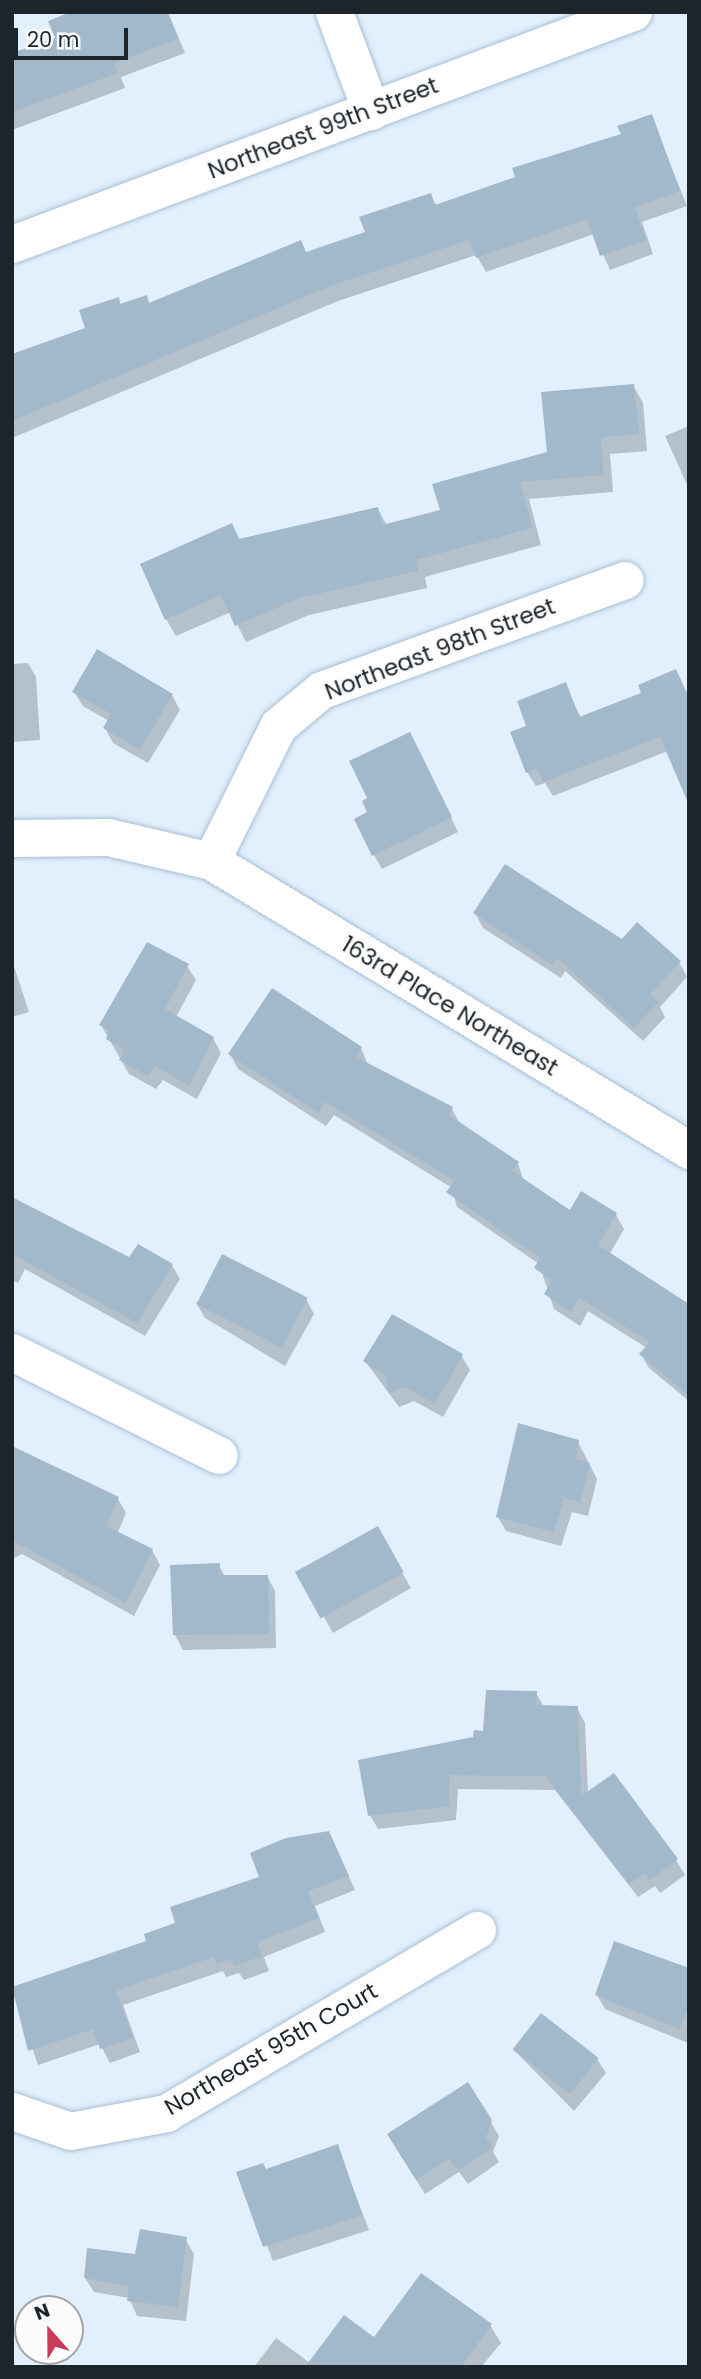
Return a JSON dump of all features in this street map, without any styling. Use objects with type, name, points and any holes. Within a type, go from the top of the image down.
[{"type":"street","points":[[334,12],[371,111]]},
{"type":"street","name":"Northeast 99th Street","points":[[12,244],[633,12]]},
{"type":"street","name":"Northeast 98th Street","points":[[211,861],[278,726],[321,690],[625,580]]},
{"type":"street","points":[[12,838],[108,837],[211,861]]},
{"type":"street","name":"163rd Place Northeast","points":[[211,861],[689,1150]]},
{"type":"street","points":[[12,1352],[219,1455]]},
{"type":"street","name":"Northeast 95th Court","points":[[12,2111],[70,2131],[166,2113],[477,1930]]},
{"type":"building","points":[[71,12],[167,12],[178,39],[114,63],[118,73],[12,112],[12,53],[55,38],[48,21]]},
{"type":"building","points":[[652,114],[680,191],[635,207],[646,240],[600,256],[587,219],[476,258],[469,240],[330,286],[12,421],[12,354],[85,328],[79,310],[119,297],[120,304],[147,295],[149,303],[301,240],[306,252],[365,232],[359,217],[431,193],[435,205],[515,177],[512,168],[621,134],[617,126]]},
{"type":"building","points":[[634,384],[639,434],[601,437],[604,475],[520,482],[532,528],[416,560],[418,571],[299,598],[235,626],[221,595],[165,620],[140,564],[232,523],[239,539],[378,507],[382,525],[440,510],[432,484],[547,452],[541,392]]},
{"type":"building","points":[[97,649],[173,694],[140,750],[103,728],[111,714],[72,692]]},
{"type":"building","points":[[676,669],[689,698],[689,805],[660,737],[543,782],[537,768],[526,773],[510,732],[526,726],[517,701],[566,682],[579,717],[641,693],[638,685]]},
{"type":"building","points":[[410,732],[452,817],[372,856],[354,819],[367,812],[362,801],[367,798],[349,761]]},
{"type":"building","points":[[505,864],[622,939],[637,922],[681,961],[650,994],[659,1002],[634,1028],[557,958],[552,965],[473,913]]},
{"type":"building","points":[[147,942],[189,964],[165,1009],[214,1037],[189,1086],[155,1066],[147,1076],[119,1060],[125,1050],[106,1039],[109,1030],[99,1025]]},
{"type":"building","points":[[272,988],[362,1047],[356,1057],[453,1107],[449,1115],[519,1162],[512,1171],[570,1210],[581,1191],[617,1213],[598,1245],[689,1304],[689,1396],[639,1354],[650,1342],[579,1298],[571,1312],[544,1294],[552,1280],[534,1268],[540,1258],[446,1192],[455,1181],[325,1102],[318,1113],[228,1054]]},
{"type":"building","points":[[12,1197],[129,1257],[138,1244],[173,1264],[137,1323],[12,1254]]},
{"type":"building","points":[[222,1254],[308,1298],[282,1347],[197,1304]]},
{"type":"building","points":[[392,1314],[463,1354],[435,1404],[405,1387],[389,1393],[385,1376],[363,1361]]},
{"type":"building","points":[[518,1423],[579,1440],[576,1459],[590,1463],[580,1502],[564,1498],[554,1532],[496,1517]]},
{"type":"building","points":[[12,1446],[119,1497],[106,1526],[153,1549],[126,1603],[12,1540]]},
{"type":"building","points":[[378,1526],[404,1572],[321,1618],[295,1572]]},
{"type":"building","points":[[220,1563],[219,1575],[268,1575],[269,1634],[173,1635],[170,1565]]},
{"type":"building","points":[[486,1690],[537,1691],[536,1705],[578,1706],[581,1796],[614,1773],[678,1859],[650,1880],[645,1873],[629,1884],[545,1776],[450,1775],[449,1806],[368,1816],[358,1760],[473,1737],[474,1730],[483,1731]]},
{"type":"building","points":[[329,1831],[349,1876],[308,1891],[319,1918],[257,1942],[262,1956],[234,1966],[231,1959],[217,1964],[214,1957],[116,1990],[133,2038],[100,2049],[93,2029],[28,2051],[12,1987],[146,1941],[144,1934],[175,1923],[170,1907],[259,1877],[250,1853],[286,1838]]},
{"type":"building","points":[[614,1941],[689,1968],[689,2003],[680,2029],[595,1995]]},
{"type":"building","points":[[541,2013],[599,2058],[570,2094],[513,2049]]},
{"type":"building","points":[[468,2082],[492,2120],[486,2137],[492,2147],[459,2171],[449,2159],[416,2180],[387,2134]]},
{"type":"building","points":[[338,2144],[362,2215],[263,2247],[236,2172],[263,2163],[266,2169]]},
{"type":"building","points":[[140,2229],[187,2237],[178,2307],[127,2301],[129,2286],[84,2278],[87,2248],[135,2254]]},
{"type":"building","points":[[421,2273],[492,2324],[461,2367],[305,2367],[344,2315],[374,2337]]}]
